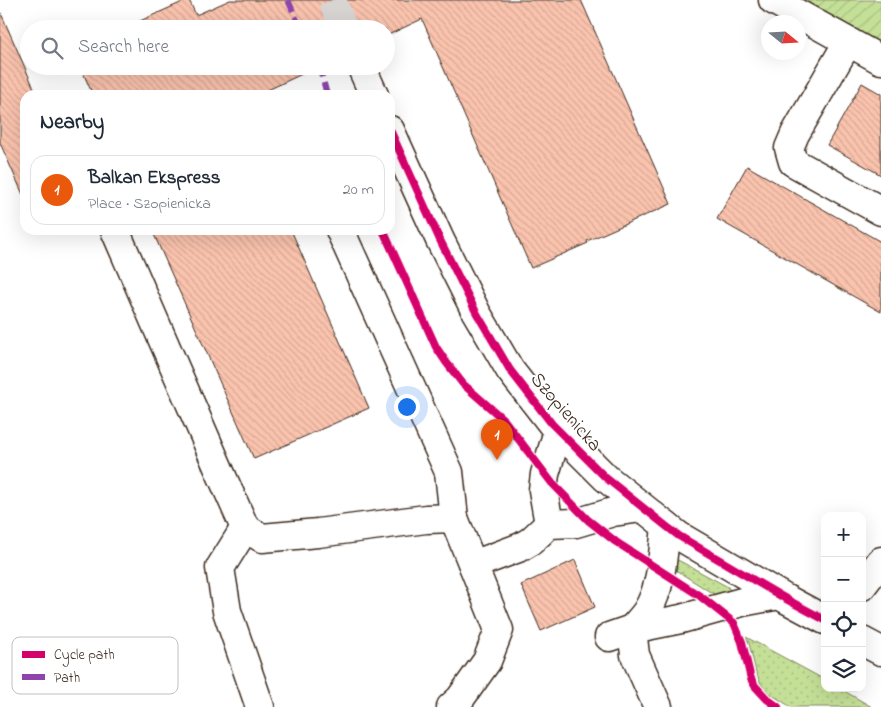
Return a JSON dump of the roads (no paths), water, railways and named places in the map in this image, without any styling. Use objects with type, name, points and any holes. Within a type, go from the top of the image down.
[{"type":"street","points":[[773,0],[881,60]]},
{"type":"street","points":[[848,42],[789,148],[793,162],[881,211]]},
{"type":"street","points":[[365,75],[372,90]]},
{"type":"street","name":"Szopienicka","points":[[395,141],[440,240],[476,312],[510,370],[558,431],[606,478],[666,526],[821,618]]},
{"type":"street","points":[[117,235],[245,528],[262,538],[426,519],[454,518]]},
{"type":"street","points":[[342,235],[449,472],[454,518],[499,630],[487,661],[460,698],[451,707]]},
{"type":"street","points":[[549,524],[544,490],[545,474],[558,431]]},
{"type":"street","points":[[474,565],[532,541],[549,524],[576,523],[613,512],[642,508]]},
{"type":"street","points":[[620,633],[648,610],[654,596],[660,570],[666,526]]},
{"type":"street","points":[[245,528],[220,568],[227,611],[260,707]]},
{"type":"street","points":[[866,581],[881,561]]},
{"type":"street","points":[[620,633],[681,620],[742,602],[779,594]]},
{"type":"street","points":[[620,633],[635,655],[658,707]]},
{"type":"street","points":[[866,643],[881,651]]},
{"type":"tunnel","points":[[332,0],[340,20]]},
{"type":"place","name":"Balkan Ekspress","points":[[497,460]]}]
